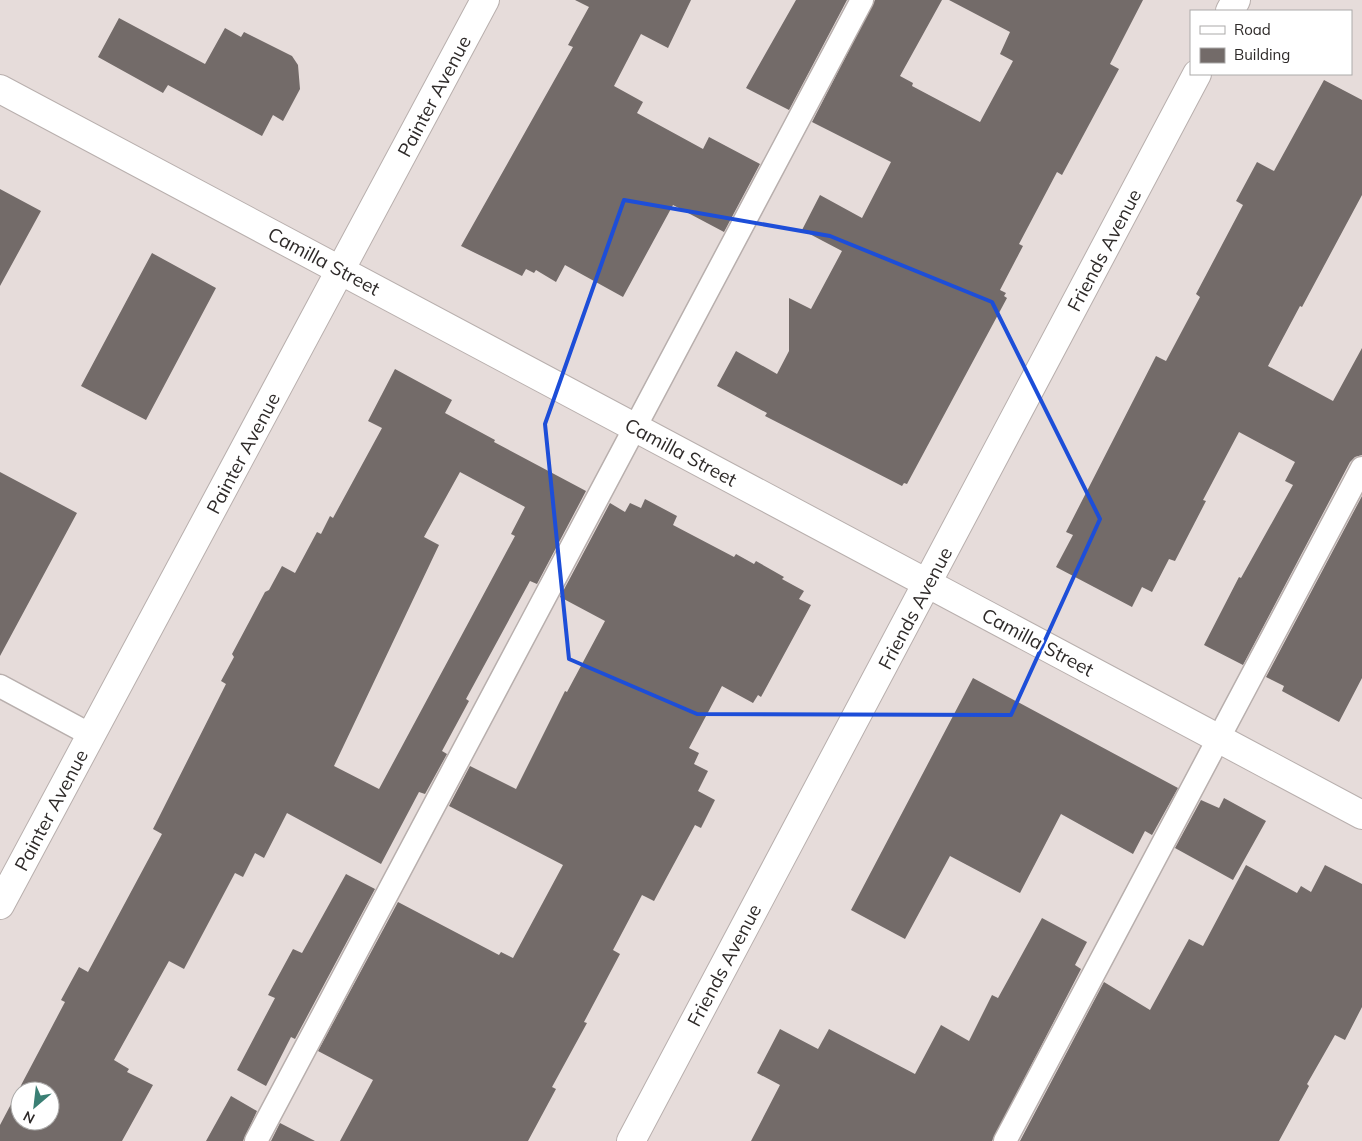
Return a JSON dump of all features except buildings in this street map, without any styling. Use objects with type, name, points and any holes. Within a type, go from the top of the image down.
[{"type":"street","name":"Painter Avenue","points":[[0,905],[485,0]]},
{"type":"street","name":"Friends Avenue","points":[[630,1141],[1196,75]]},
{"type":"street","name":"Camilla Street","points":[[0,89],[1362,815]]},
{"type":"lane","points":[[256,1141],[862,0]]},
{"type":"lane","points":[[1005,1141],[1217,738],[1362,468]]},
{"type":"lane","points":[[0,686],[92,735]]},
{"type":"highlighted area","points":[[624,200],[830,236],[992,302],[1100,519],[1011,715],[697,714],[569,659],[545,424]]}]
